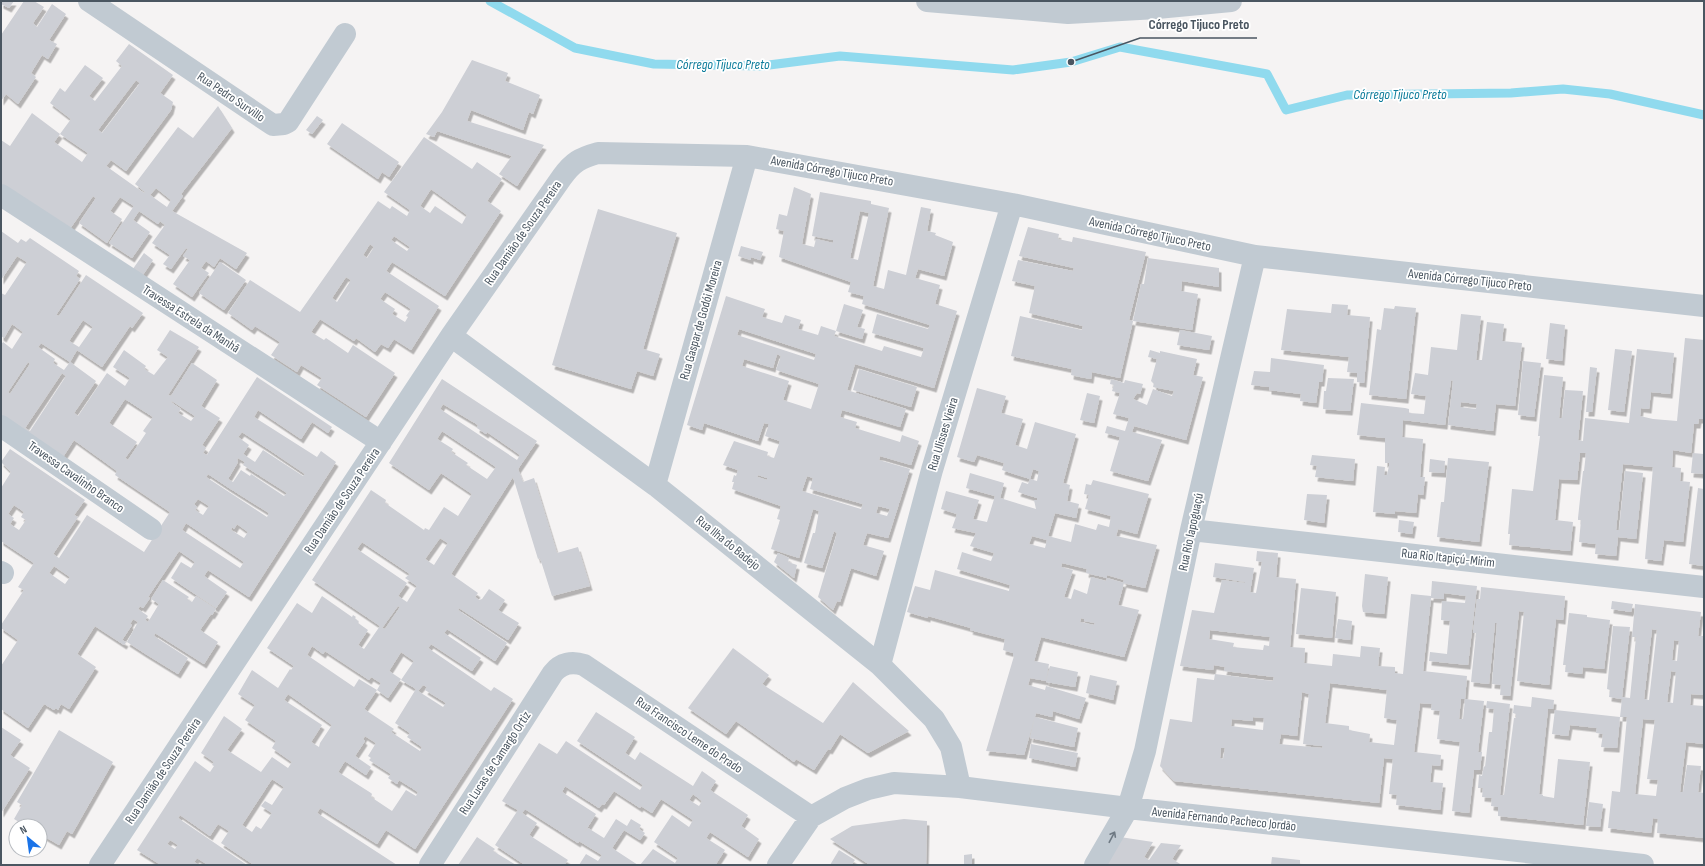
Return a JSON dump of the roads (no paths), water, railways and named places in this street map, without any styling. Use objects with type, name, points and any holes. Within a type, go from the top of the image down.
[{"type":"street","name":"Rua Pedro Survillo","points":[[89,1],[273,125],[288,122],[345,34]]},
{"type":"street","points":[[928,1],[1068,13],[1158,5],[1231,1]]},
{"type":"street","name":"Avenida Córrego Tijuco Preto","points":[[598,153],[747,156],[1012,204],[1255,256],[1704,306]]},
{"type":"street","name":"Rua Damião de Souza Pereira","points":[[100,865],[451,336],[572,165],[583,158],[598,153]]},
{"type":"street","name":"Rua Gaspar de Godói Moreira","points":[[654,484],[747,156]]},
{"type":"street","name":"Travessa Estrela da Manhã","points":[[1,195],[381,442]]},
{"type":"street","name":"Rua Ulisses Vieira","points":[[880,665],[932,470],[1012,204]]},
{"type":"street","name":"Rua Rio Iapoguaçú","points":[[1095,865],[1128,808],[1145,751],[1192,530],[1255,256]]},
{"type":"street","name":"Rua Ilha do Badejo","points":[[451,336],[654,484],[880,665],[934,719],[951,747],[960,787]]},
{"type":"street","name":"Travessa Cavalinho Branco","points":[[1,426],[150,529]]},
{"type":"street","name":"Rua Rio Itapiçú-Mirim","points":[[1192,530],[1704,587]]},
{"type":"street","name":"Rua Francisco Leme do Prado","points":[[564,665],[576,662],[584,664],[811,817]]},
{"type":"street","name":"Rua Lucas de Camargo Ortiz","points":[[430,865],[553,673],[557,668],[564,665]]},
{"type":"street","name":"Avenida Fernando Pacheco Jordão","points":[[811,817],[845,798],[868,789],[894,783],[960,787],[1128,808],[1643,865]]},
{"type":"street","points":[[778,865],[811,817]]},
{"type":"waterway","name":"Córrego Tijuco Preto","points":[[490,1],[575,48],[654,64],[761,66],[840,56],[1013,70],[1071,62],[1120,47],[1267,74],[1286,110],[1347,95],[1511,93],[1563,89],[1610,94],[1704,115]]},
{"type":"place","name":"Córrego Tijuco Preto","points":[[1071,62]]}]
